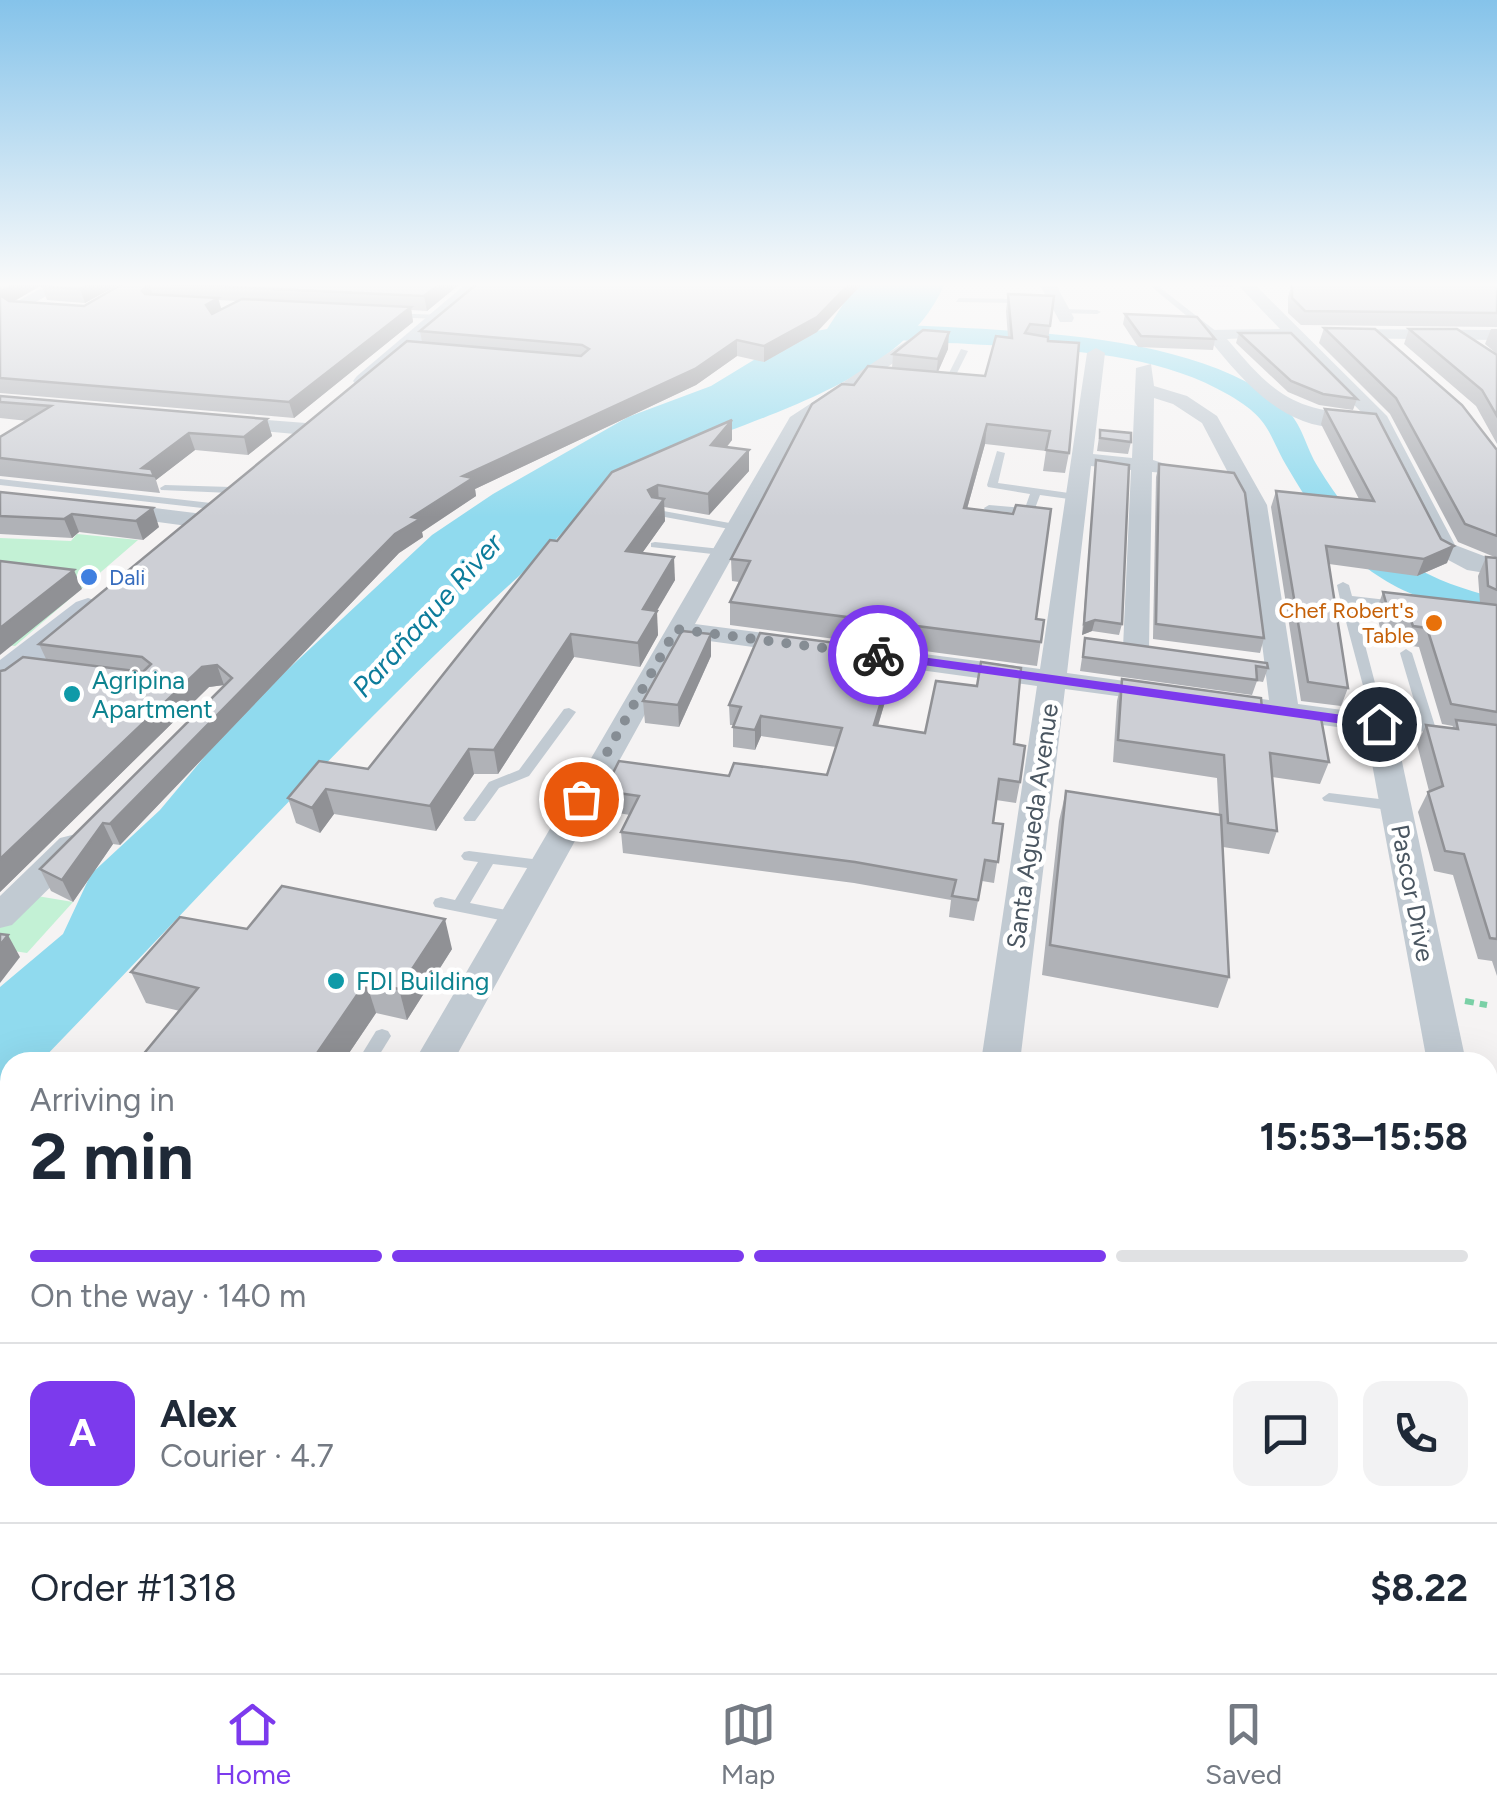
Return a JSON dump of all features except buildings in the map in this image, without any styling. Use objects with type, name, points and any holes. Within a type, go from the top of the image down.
[{"type":"main road","points":[[164,546],[203,501],[269,460],[396,361]]},
{"type":"main road","points":[[14,667],[104,596]]},
{"type":"street","points":[[439,1052],[544,865],[606,767],[676,629],[800,417],[872,376],[890,361]]},
{"type":"street","name":"Santa Agueda Avenue","points":[[1001,1052],[1081,458],[1089,361]]},
{"type":"street","points":[[1238,361],[1268,396],[1298,415],[1380,420]]},
{"type":"street","points":[[1321,361],[1380,420],[1445,549],[1476,565],[1497,568]]},
{"type":"street","points":[[1107,644],[1146,650],[1145,378],[1203,413],[1242,477],[1259,515],[1265,666],[1285,711]]},
{"type":"street","points":[[210,421],[324,415]]},
{"type":"street","points":[[1081,458],[1242,477]]},
{"type":"street","points":[[0,498],[203,501]]},
{"type":"street","points":[[676,629],[960,676],[1052,678],[1379,724]]},
{"type":"street","name":"Pascor Drive","points":[[1379,724],[1445,1052]]},
{"type":"street","points":[[0,916],[98,822]]},
{"type":"lane","points":[[936,383],[948,381],[959,361]]},
{"type":"lane","points":[[1000,453],[988,513],[1030,512],[1036,492]]},
{"type":"lane","points":[[0,482],[203,501]]},
{"type":"lane","points":[[992,485],[1076,496]]},
{"type":"lane","points":[[165,488],[203,501]]},
{"type":"lane","points":[[128,496],[146,492]]},
{"type":"lane","points":[[658,513],[736,527]]},
{"type":"lane","points":[[655,545],[721,552]]},
{"type":"lane","points":[[1403,606],[1344,592],[1379,724],[1463,733]]},
{"type":"lane","points":[[1406,653],[1429,729]]},
{"type":"lane","points":[[470,818],[494,784],[524,773],[569,712]]},
{"type":"lane","points":[[1328,798],[1396,806]]},
{"type":"lane","points":[[469,856],[544,865]]},
{"type":"lane","points":[[460,907],[488,859]]},
{"type":"lane","points":[[441,903],[515,916]]},
{"type":"lane","points":[[372,1052],[382,1036]]},
{"type":"green space","points":[[77,534],[138,540],[15,646],[0,644],[0,538],[71,541]]},
{"type":"green space","points":[[25,894],[73,902],[27,953],[0,949],[0,920]]},
{"type":"water","name":"Parañaque River","points":[[752,361],[877,361],[804,401],[667,455],[616,482],[334,755],[50,1052],[0,1052],[0,987],[63,934],[91,874],[160,810],[241,713],[432,535],[493,494],[628,417],[711,386]]},
{"type":"waterway","points":[[1163,361],[1237,388],[1274,413],[1306,473],[1378,562],[1402,579],[1428,590],[1497,609]]},
{"type":"way so far","points":[[581,799],[676,629],[878,655]]},
{"type":"place","name":"Dali","points":[[89,577]]},
{"type":"place","name":"Chef Robert's Table","points":[[1434,623]]},
{"type":"place","name":"Agripina Apartment","points":[[72,694]]},
{"type":"place","name":"FDI Building","points":[[336,981]]},
{"type":"route","points":[[878,655],[1379,724]]}]
